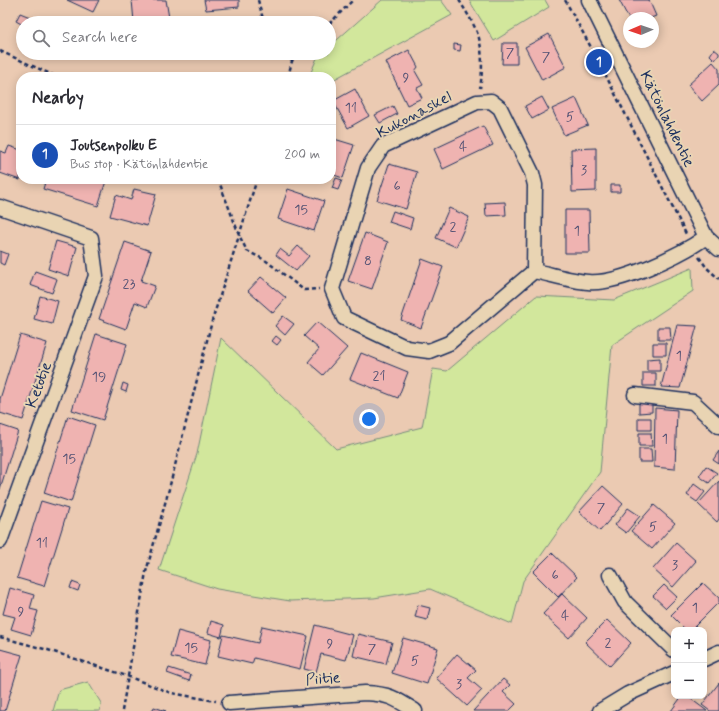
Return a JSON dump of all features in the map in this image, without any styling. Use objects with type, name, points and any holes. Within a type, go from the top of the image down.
[{"type":"street","name":"Kätönlahdentie","points":[[589,0],[706,237],[719,249]]},
{"type":"street","name":"Kukonaskel","points":[[332,289],[368,168],[383,146],[477,102],[491,101],[500,108],[532,173],[535,185],[534,271]]},
{"type":"street","name":"Ketotie","points":[[0,207],[91,238],[96,276],[0,541]]},
{"type":"street","points":[[332,289],[344,318],[407,348],[429,351],[449,343],[534,271],[588,282],[608,280],[630,275],[692,247],[706,237]]},
{"type":"street","points":[[635,395],[693,402],[719,426]]},
{"type":"street","points":[[610,575],[625,602],[671,647]]},
{"type":"street","points":[[707,658],[719,652]]},
{"type":"street","points":[[600,711],[628,694],[671,674]]},
{"type":"street","name":"Piitie","points":[[229,703],[365,693],[380,694],[394,698],[415,711]]},
{"type":"path","points":[[258,0],[262,16]]},
{"type":"path","points":[[336,17],[353,0]]},
{"type":"path","points":[[459,0],[477,31],[481,53],[482,79],[477,102]]},
{"type":"path","points":[[565,0],[599,62],[692,247],[707,268],[719,279]]},
{"type":"path","points":[[0,51],[16,58]]},
{"type":"path","points":[[20,60],[46,72]]},
{"type":"path","points":[[289,72],[292,61]]},
{"type":"path","points":[[220,184],[240,237],[247,251],[265,260],[304,290],[332,289]]},
{"type":"path","points":[[122,711],[146,572],[212,321],[240,237],[256,184]]},
{"type":"path","points":[[0,637],[48,650],[128,676],[171,693],[229,703]]},
{"type":"green space","points":[[382,0],[441,0],[452,15],[336,78],[336,72],[311,72],[316,60],[336,60],[336,41]]},
{"type":"green space","points":[[469,0],[545,0],[549,7],[494,41]]},
{"type":"green space","points":[[692,268],[693,291],[612,345],[600,472],[523,581],[512,624],[430,589],[374,598],[290,601],[217,589],[159,570],[197,454],[221,338],[336,449],[422,427],[433,369],[447,371],[536,296],[614,300]]},
{"type":"green space","points":[[88,682],[101,703],[100,711],[53,711],[59,690]]},
{"type":"building","points":[[67,0],[99,0],[93,12]]},
{"type":"building","points":[[132,0],[166,0],[169,16],[133,16]]},
{"type":"building","points":[[204,0],[239,0],[239,7],[206,10]]},
{"type":"building","points":[[619,0],[649,0],[654,12],[625,12]]},
{"type":"building","points":[[20,13],[28,16],[18,16]]},
{"type":"building","points":[[549,34],[566,67],[542,80],[525,47]]},
{"type":"building","points":[[503,43],[517,43],[517,64],[502,64]]},
{"type":"building","points":[[454,44],[461,45],[460,51],[454,50]]},
{"type":"building","points":[[714,49],[719,53],[715,60],[710,55]]},
{"type":"building","points":[[409,50],[418,67],[415,71],[423,85],[417,88],[422,98],[407,105],[386,62]]},
{"type":"building","points":[[713,62],[719,69],[719,85],[702,101],[688,85]]},
{"type":"building","points":[[355,89],[369,116],[348,128],[336,106],[336,99]]},
{"type":"building","points":[[542,97],[549,110],[532,119],[525,106]]},
{"type":"building","points":[[576,98],[588,125],[564,135],[552,109]]},
{"type":"building","points":[[393,106],[397,114],[380,123],[375,115]]},
{"type":"building","points":[[483,126],[493,145],[443,169],[434,149]]},
{"type":"building","points":[[336,140],[354,145],[343,178],[336,176]]},
{"type":"building","points":[[9,146],[16,148],[16,179],[0,173],[0,151],[6,153]]},
{"type":"building","points":[[596,148],[596,191],[572,192],[571,149]]},
{"type":"building","points":[[389,164],[417,172],[406,209],[377,200]]},
{"type":"building","points":[[336,178],[342,180],[338,190],[332,188],[334,184],[336,184]]},
{"type":"building","points":[[44,184],[105,184],[98,206],[43,189]]},
{"type":"building","points":[[611,185],[620,185],[620,192],[611,192]]},
{"type":"building","points":[[134,189],[156,194],[147,226],[110,216],[116,195],[131,200]]},
{"type":"building","points":[[288,189],[324,201],[314,231],[278,219]]},
{"type":"building","points":[[505,202],[506,215],[486,216],[485,203]]},
{"type":"building","points":[[449,208],[469,217],[456,247],[436,238]]},
{"type":"building","points":[[565,210],[589,210],[590,253],[565,253]]},
{"type":"building","points":[[393,211],[413,218],[410,229],[389,222]]},
{"type":"building","points":[[365,233],[388,242],[372,289],[348,281]]},
{"type":"building","points":[[56,241],[77,247],[69,276],[48,269]]},
{"type":"building","points":[[125,242],[151,251],[141,281],[155,286],[147,307],[135,302],[126,329],[99,319]]},
{"type":"building","points":[[298,246],[309,256],[296,271],[276,255],[280,249],[289,256]]},
{"type":"building","points":[[0,251],[8,254],[4,265],[0,263]]},
{"type":"building","points":[[422,259],[443,267],[421,328],[401,320]]},
{"type":"building","points":[[35,271],[57,279],[52,293],[30,285]]},
{"type":"building","points":[[261,277],[286,298],[273,313],[248,291]]},
{"type":"building","points":[[40,296],[58,301],[52,324],[34,319]]},
{"type":"building","points":[[283,316],[294,324],[285,335],[275,326]]},
{"type":"building","points":[[317,322],[347,348],[323,375],[308,362],[319,349],[304,336]]},
{"type":"building","points":[[677,325],[697,326],[680,388],[661,387]]},
{"type":"building","points":[[658,327],[670,327],[671,340],[658,340]]},
{"type":"building","points":[[96,334],[127,344],[103,420],[72,410]]},
{"type":"building","points":[[20,335],[47,343],[23,420],[0,413],[0,399]]},
{"type":"building","points":[[276,336],[281,340],[277,345],[272,341]]},
{"type":"building","points":[[653,343],[666,343],[666,355],[653,355]]},
{"type":"building","points":[[361,353],[408,372],[398,398],[350,379]]},
{"type":"building","points":[[660,358],[660,371],[647,371],[647,359]]},
{"type":"building","points":[[643,373],[656,373],[656,386],[643,386]]},
{"type":"building","points":[[123,383],[128,385],[126,392],[121,390]]},
{"type":"building","points":[[639,400],[652,400],[652,412],[639,413]]},
{"type":"building","points":[[655,408],[677,410],[675,469],[654,467]]},
{"type":"building","points":[[68,416],[95,425],[71,502],[44,493]]},
{"type":"building","points":[[638,418],[651,418],[651,430],[638,430]]},
{"type":"building","points":[[0,425],[18,431],[0,489]]},
{"type":"building","points":[[639,433],[651,433],[652,446],[639,446]]},
{"type":"building","points":[[639,449],[651,449],[652,462],[639,462]]},
{"type":"building","points":[[719,451],[719,464],[713,460]]},
{"type":"building","points":[[706,466],[717,473],[709,483],[699,476]]},
{"type":"building","points":[[719,481],[719,519],[717,522],[698,504]]},
{"type":"building","points":[[694,484],[705,492],[697,502],[687,495]]},
{"type":"building","points":[[603,486],[623,504],[600,531],[579,512]]},
{"type":"building","points":[[41,501],[68,509],[44,586],[17,578]]},
{"type":"building","points":[[654,505],[675,523],[652,549],[631,531]]},
{"type":"building","points":[[628,508],[640,516],[626,533],[615,525]]},
{"type":"building","points":[[676,543],[696,561],[673,587],[653,569]]},
{"type":"building","points":[[552,553],[577,577],[558,597],[533,572]]},
{"type":"building","points":[[72,582],[80,585],[78,591],[70,588]]},
{"type":"building","points":[[703,583],[719,598],[719,602],[694,627],[683,627],[671,615]]},
{"type":"building","points":[[664,585],[677,597],[666,608],[653,596]]},
{"type":"building","points":[[10,588],[34,595],[30,609],[38,611],[31,635],[11,629],[15,617],[3,614]]},
{"type":"building","points":[[562,594],[587,618],[569,638],[543,614]]},
{"type":"building","points":[[418,605],[430,608],[427,620],[415,617]]},
{"type":"building","points":[[607,620],[631,643],[610,666],[585,642]]},
{"type":"building","points":[[211,621],[224,625],[221,637],[208,633]]},
{"type":"building","points":[[315,625],[353,635],[346,660],[321,654],[316,672],[304,669]]},
{"type":"building","points":[[262,626],[308,636],[300,669],[254,658],[252,664],[218,656],[223,635],[258,643]]},
{"type":"building","points":[[178,631],[211,640],[205,665],[171,657]]},
{"type":"building","points":[[358,634],[392,642],[386,664],[353,656]]},
{"type":"building","points":[[403,638],[438,648],[427,684],[392,673]]},
{"type":"building","points":[[0,649],[22,655],[5,711],[0,711]]},
{"type":"building","points":[[457,654],[476,670],[468,678],[482,690],[467,706],[436,678]]},
{"type":"building","points":[[169,668],[191,675],[189,681],[167,673]]},
{"type":"building","points":[[503,679],[510,685],[503,692],[516,704],[509,711],[473,711]]},
{"type":"building","points":[[719,683],[719,711],[710,711],[702,705]]},
{"type":"building","points":[[680,699],[691,699],[707,711],[671,711]]},
{"type":"building","points":[[154,707],[166,711],[152,711]]},
{"type":"place","name":"Joutsenpolku E","points":[[599,62]]}]
